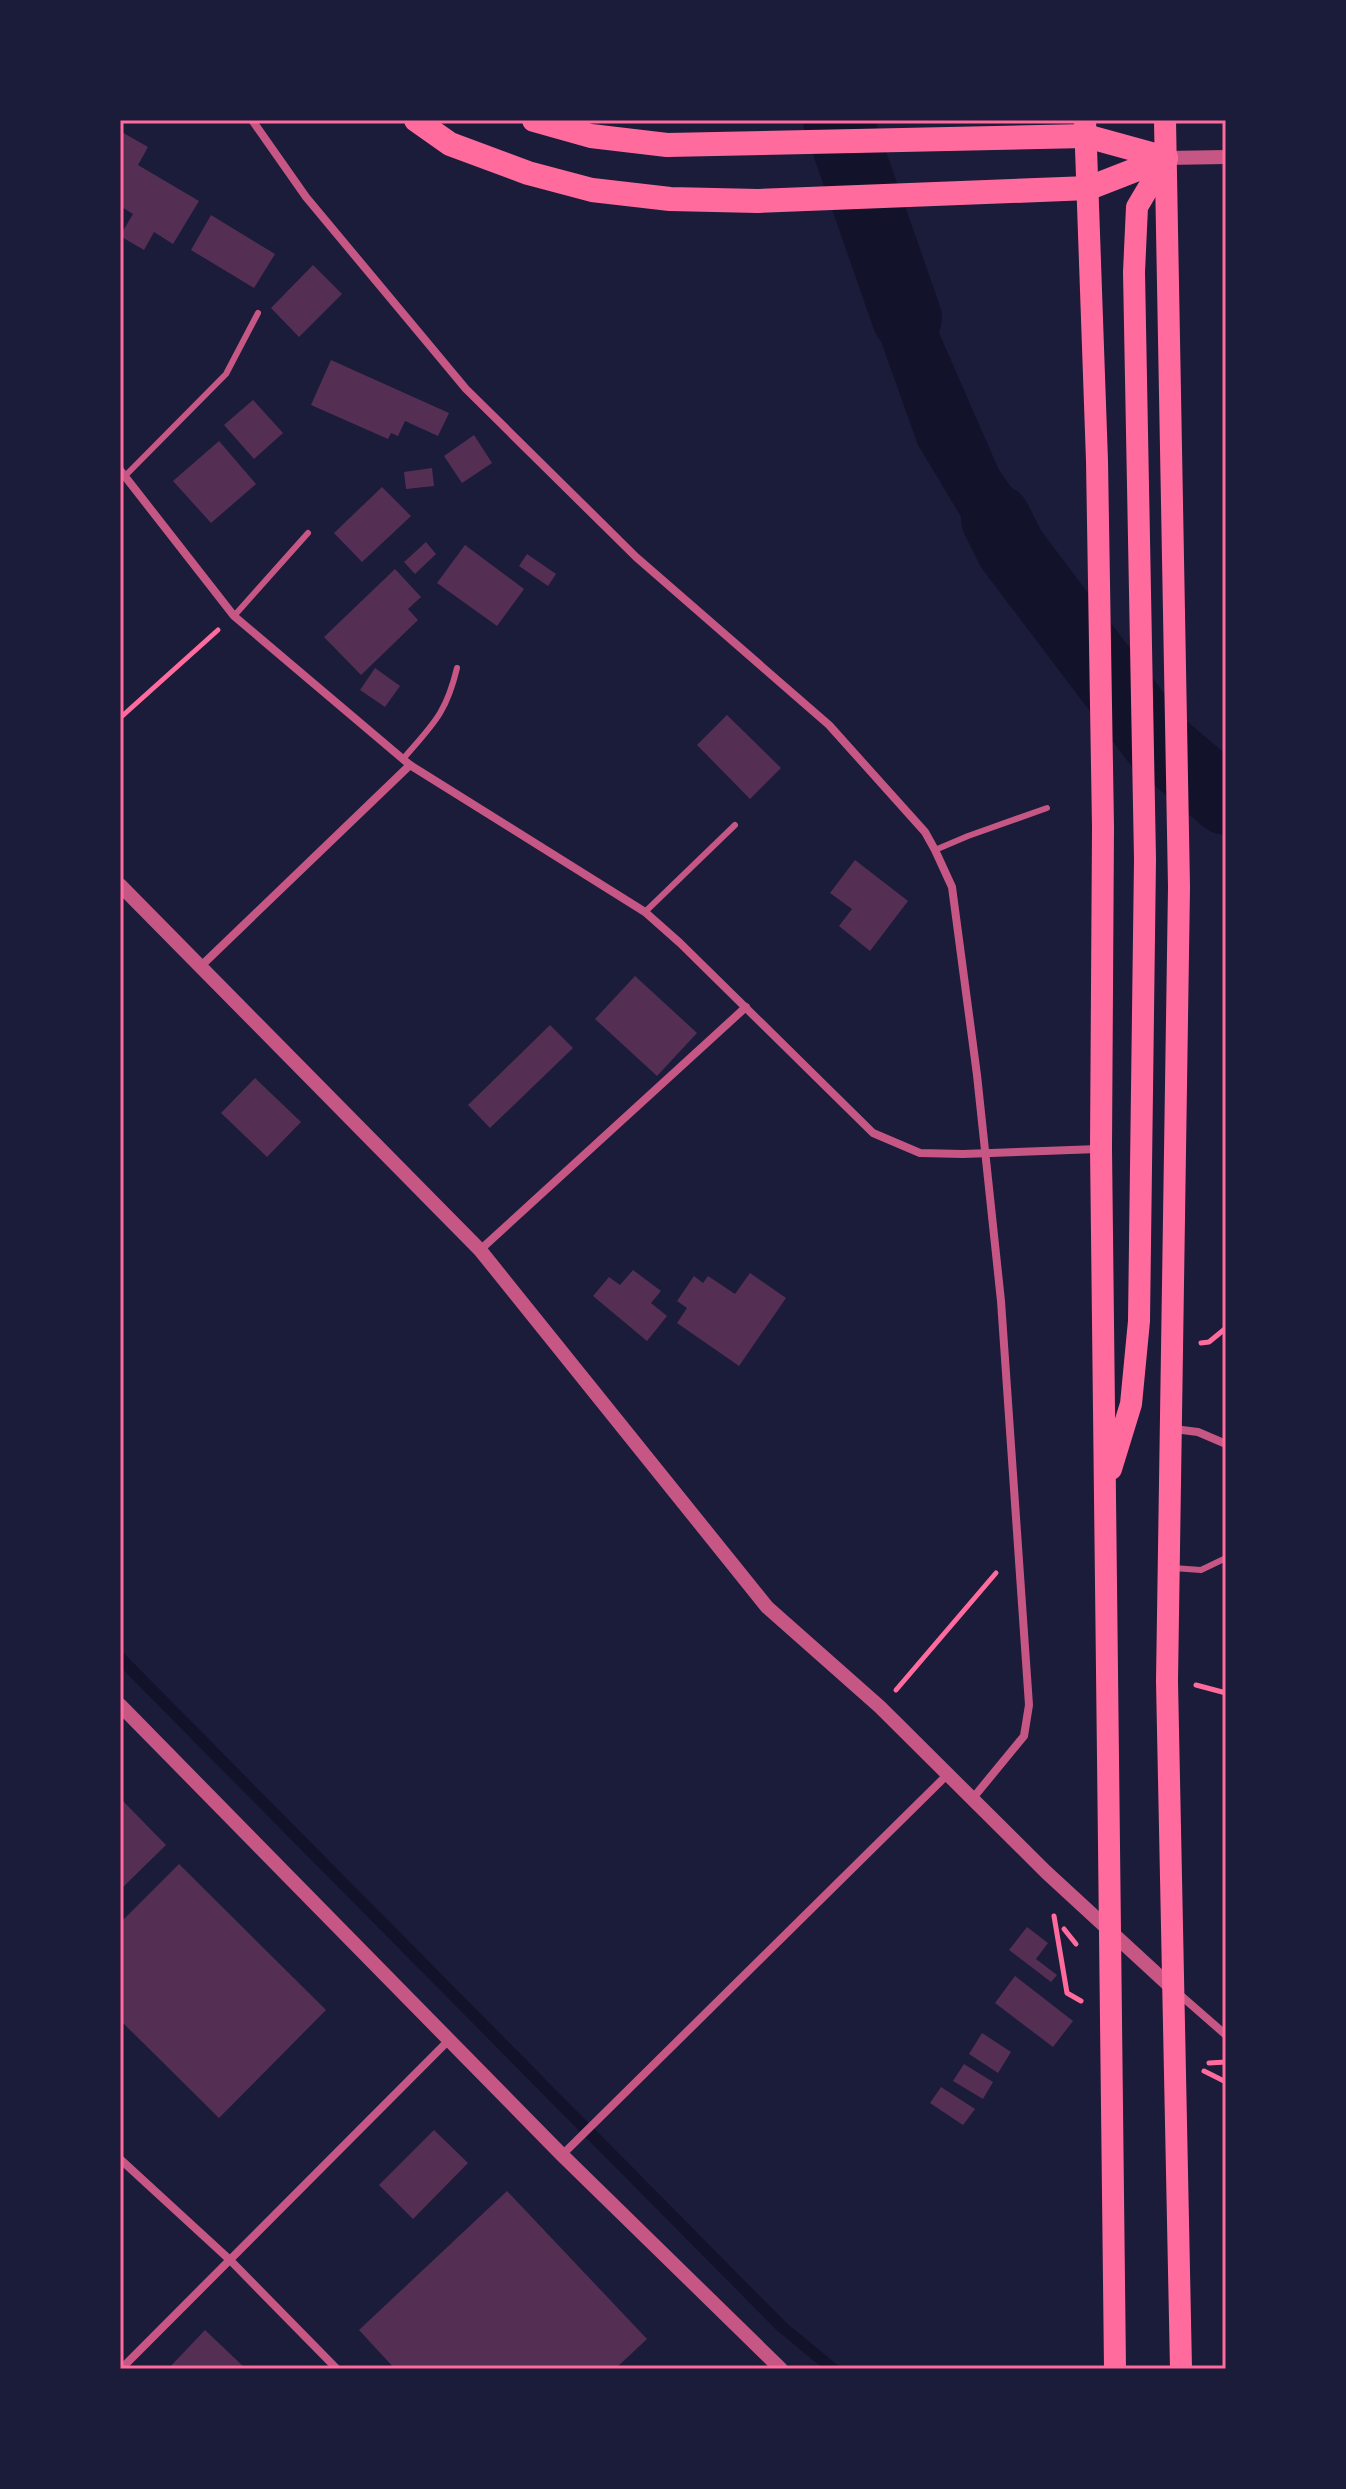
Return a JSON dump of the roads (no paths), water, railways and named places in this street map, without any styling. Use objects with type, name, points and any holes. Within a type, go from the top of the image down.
[{"type":"highway","points":[[416,120],[450,144],[528,173],[592,190],[670,199],[758,201],[1089,188],[1166,158]]},
{"type":"highway","points":[[534,120],[591,136],[667,145],[955,139],[1086,128],[1166,158]]},
{"type":"highway","points":[[1165,120],[1179,887],[1167,1681],[1181,2369]]},
{"type":"highway","points":[[1086,128],[1097,461],[1103,827],[1101,1148],[1115,2369]]},
{"type":"highway","points":[[1105,1490],[1131,1404],[1139,1321],[1145,859],[1134,272],[1137,207],[1166,158]]},
{"type":"street","points":[[252,120],[306,197],[466,389],[636,557],[829,725],[925,832],[952,887],[977,1075],[1001,1301],[1029,1705],[1024,1736],[973,1798]]},
{"type":"street","points":[[1166,158],[1226,157]]},
{"type":"street","points":[[122,473],[234,616],[406,762],[645,912],[873,1133],[920,1153],[1101,1148]]},
{"type":"street","points":[[201,966],[406,762]]},
{"type":"street","points":[[120,885],[480,1250],[767,1607],[880,1707],[1046,1872],[1226,2035]]},
{"type":"street","points":[[480,1250],[746,1007]]},
{"type":"street","points":[[1170,1429],[1198,1432],[1226,1444]]},
{"type":"street","points":[[120,1705],[562,2155],[781,2369]]},
{"type":"street","points":[[562,2155],[949,1773]]},
{"type":"street","points":[[121,2369],[449,2040]]},
{"type":"street","points":[[120,2159],[230,2260],[337,2369]]},
{"type":"lane","points":[[122,473],[226,374],[258,313]]},
{"type":"lane","points":[[234,616],[308,533]]},
{"type":"lane","points":[[406,762],[441,714],[450,696],[457,668]]},
{"type":"lane","points":[[935,850],[1047,808]]},
{"type":"lane","points":[[645,912],[735,825]]},
{"type":"lane","points":[[1169,1568],[1201,1570],[1226,1558]]},
{"type":"waterway","points":[[838,120],[907,318]]},
{"type":"waterway","points":[[996,519],[1011,549],[1157,742],[1226,800]]},
{"type":"waterway","points":[[120,1658],[781,2326],[833,2369]]}]
